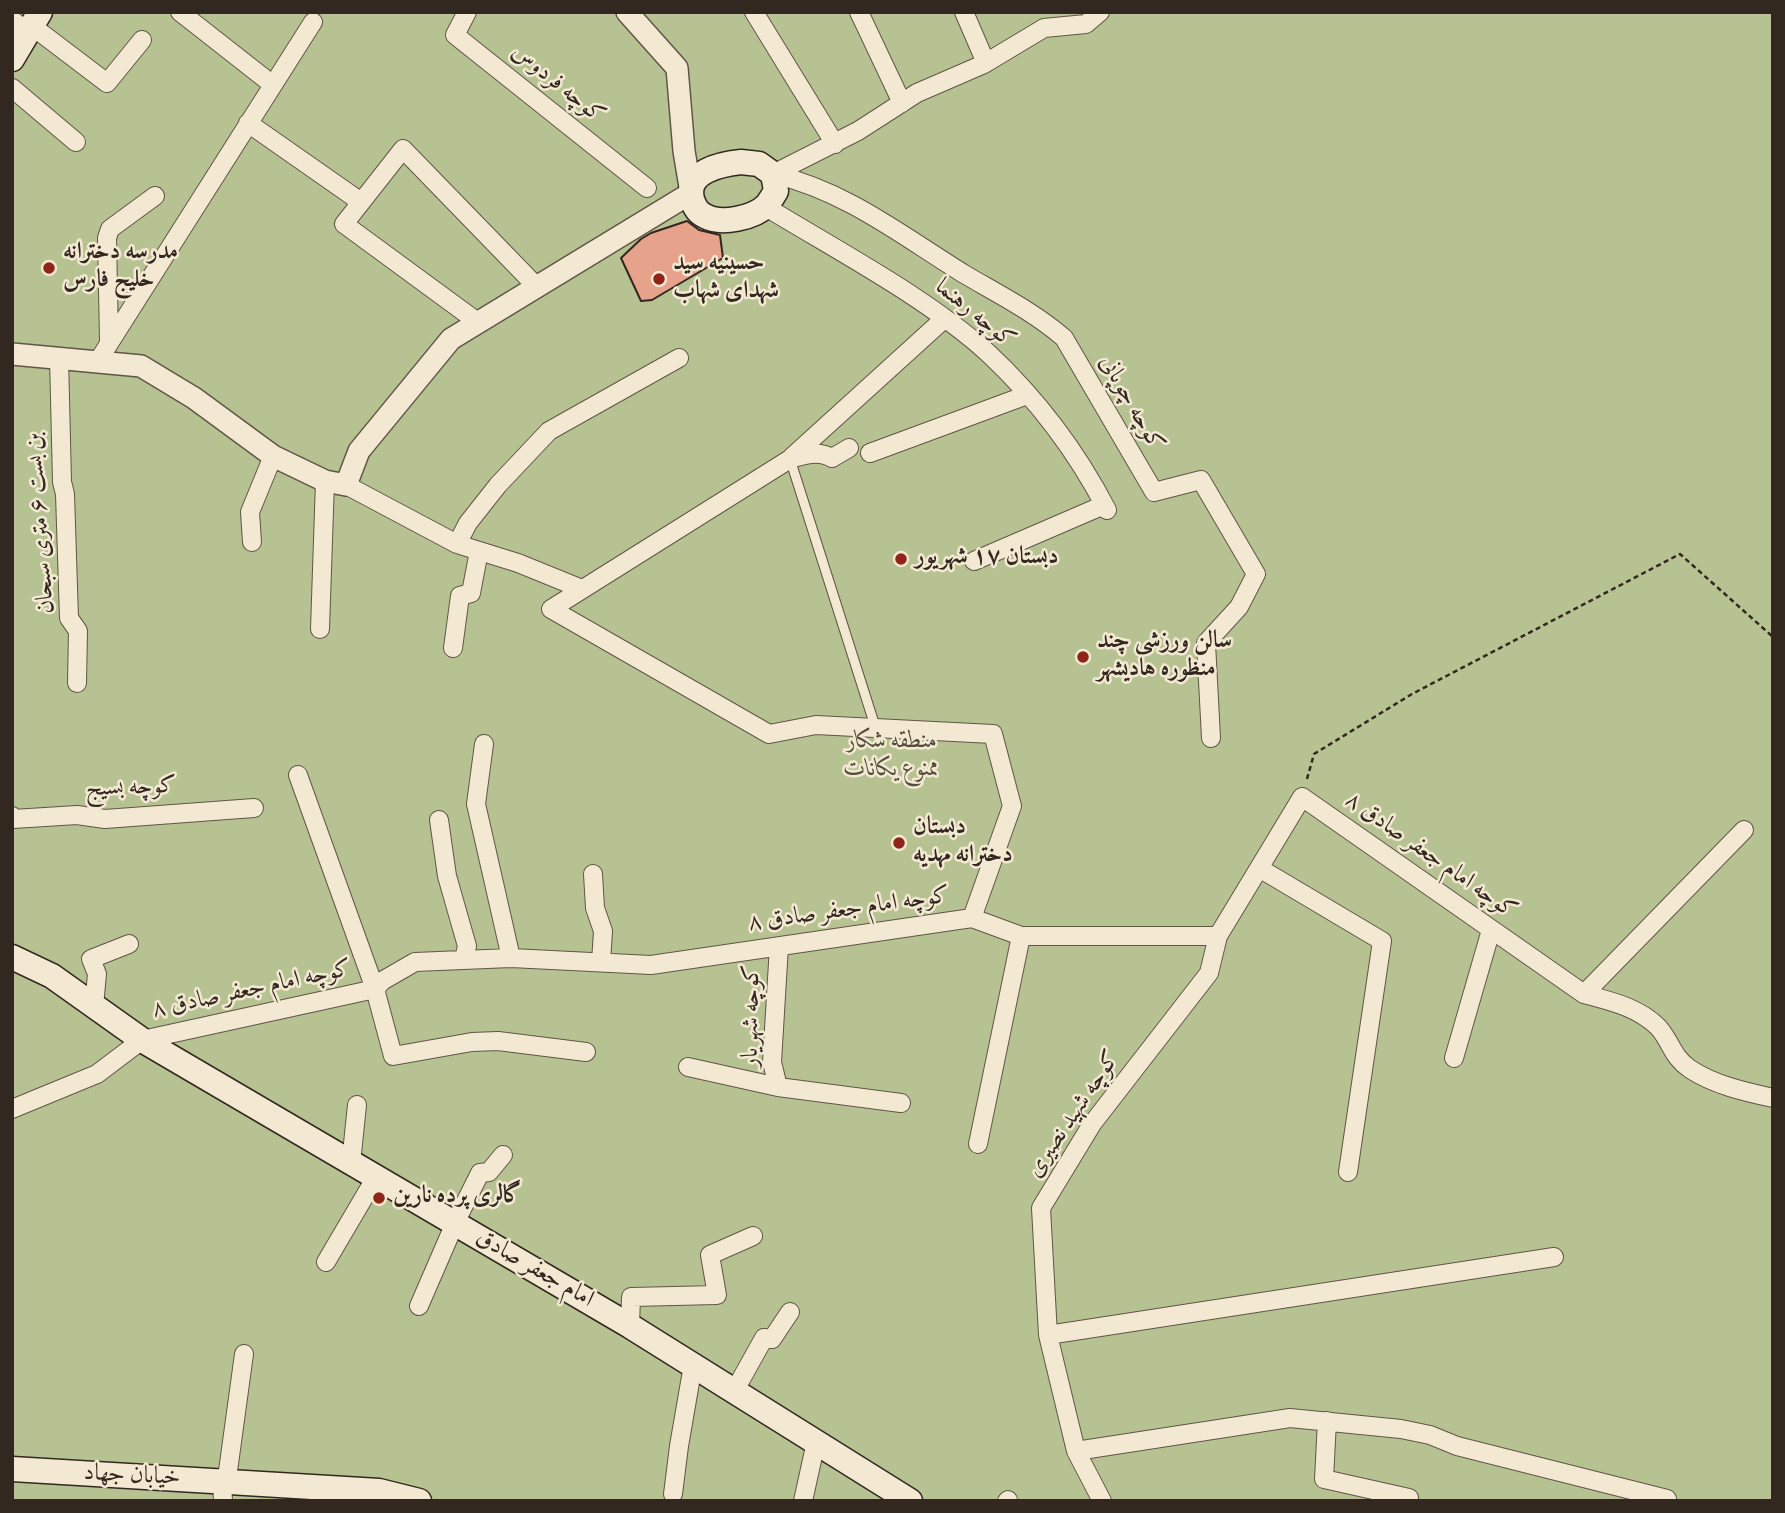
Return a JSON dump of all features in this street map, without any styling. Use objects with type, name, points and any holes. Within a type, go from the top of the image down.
[{"type":"main road","points":[[12,59],[28,23]]},
{"type":"main road","points":[[725,164],[759,164],[773,174],[776,191],[765,207],[746,217],[724,220],[705,216],[695,207],[691,193],[695,179],[707,170],[725,164]]},
{"type":"main road","name":"امام جعفر صادق","points":[[12,957],[52,976],[142,1040],[693,1364],[910,1501]]},
{"type":"main road","name":"خیابان جهاد","points":[[12,1469],[222,1491],[354,1495],[379,1491],[419,1501]]},
{"type":"street","points":[[180,12],[273,85]]},
{"type":"street","name":"کوچه فردوس","points":[[467,12],[455,35],[647,188]]},
{"type":"street","points":[[320,629],[336,483],[367,440],[451,339],[691,193],[684,151],[677,68],[627,12]]},
{"type":"street","points":[[754,12],[835,144]]},
{"type":"street","points":[[859,12],[902,103]]},
{"type":"street","points":[[964,12],[986,62]]},
{"type":"street","points":[[773,174],[835,144],[917,93],[986,62],[1044,28],[1086,24],[1100,12]]},
{"type":"street","points":[[98,361],[313,22]]},
{"type":"street","points":[[28,23],[107,83],[142,40]]},
{"type":"street","points":[[12,88],[76,142]]},
{"type":"street","points":[[248,123],[361,202]]},
{"type":"street","points":[[479,323],[344,224],[403,149],[536,286]]},
{"type":"street","name":"کوچه چوپانی","points":[[773,174],[804,181],[878,218],[1045,322],[1063,338],[1154,492],[1201,480],[1256,574],[1239,607],[1206,643],[1211,738]]},
{"type":"street","points":[[109,341],[107,238],[110,229],[155,196]]},
{"type":"street","name":"کوچه رهنما","points":[[765,207],[929,307],[988,354],[1047,417],[1106,507],[974,561]]},
{"type":"street","points":[[944,319],[790,459],[551,609],[769,734],[816,725],[993,734],[1012,806],[972,918]]},
{"type":"street","points":[[12,354],[141,366],[194,398],[273,457],[336,483],[457,544],[517,563],[582,589]]},
{"type":"street","name":"بن بست ۶ متری سبحان","points":[[59,358],[69,618],[78,631],[77,683]]},
{"type":"street","points":[[457,544],[468,523],[498,485],[549,431],[679,358]]},
{"type":"street","points":[[870,453],[1027,395]]},
{"type":"street","points":[[790,459],[826,454],[832,458],[849,448]]},
{"type":"street","points":[[251,542],[250,512],[273,457]]},
{"type":"street","points":[[453,648],[460,596],[471,593],[479,551]]},
{"type":"street","points":[[484,744],[476,804],[511,958]]},
{"type":"street","points":[[298,775],[375,989],[393,1056],[472,1042],[498,1041],[586,1052]]},
{"type":"street","points":[[1218,936],[1302,797]]},
{"type":"street","name":"کوچه امام جعفر صادق ۸","points":[[1302,797],[1584,994],[1637,1011],[1659,1028],[1675,1057],[1691,1070],[1715,1081],[1773,1098]]},
{"type":"street","name":"کوچه بسیج","points":[[12,816],[13,819],[77,815],[105,819],[254,808]]},
{"type":"street","points":[[439,820],[447,876],[467,946],[464,959]]},
{"type":"street","points":[[1584,994],[1744,830]]},
{"type":"street","points":[[1259,868],[1382,941],[1348,1172]]},
{"type":"street","points":[[593,874],[596,908],[603,931],[601,962]]},
{"type":"street","name":"کوچه امام جعفر صادق ۸","points":[[142,1040],[375,989],[382,981],[415,962],[511,958],[651,965],[972,918],[1021,936],[1218,936]]},
{"type":"street","points":[[1454,1058],[1491,930]]},
{"type":"street","points":[[978,1144],[1021,936]]},
{"type":"street","name":"کوچه شهید نصیری","points":[[1102,1501],[1076,1451],[1048,1335],[1041,1209],[1092,1124],[1209,973],[1218,936]]},
{"type":"street","points":[[94,1006],[97,974],[91,959],[129,944]]},
{"type":"street","name":"کوچه شهریار","points":[[778,1087],[772,1062],[779,946]]},
{"type":"street","points":[[12,1109],[97,1074],[142,1040]]},
{"type":"street","points":[[688,1067],[778,1087],[901,1103]]},
{"type":"street","points":[[351,1163],[357,1105]]},
{"type":"street","points":[[419,1306],[480,1173],[489,1172],[503,1155]]},
{"type":"street","points":[[326,1262],[376,1177]]},
{"type":"street","points":[[630,1326],[631,1297],[717,1295],[710,1255],[753,1237]]},
{"type":"street","points":[[1048,1335],[1554,1257]]},
{"type":"street","points":[[735,1390],[764,1338],[772,1339],[790,1312]]},
{"type":"street","points":[[222,1491],[228,1471],[244,1354]]},
{"type":"street","points":[[673,1494],[693,1364]]},
{"type":"street","points":[[1076,1451],[1290,1418],[1327,1421],[1430,1435],[1457,1446],[1667,1499]]},
{"type":"street","points":[[1327,1421],[1324,1479],[1409,1498],[1409,1501]]},
{"type":"street","points":[[803,1501],[816,1442]]},
{"type":"lane","points":[[790,459],[875,726]]},
{"type":"path","points":[[1302,797],[1314,754],[1412,694],[1680,554],[1773,636]]},
{"type":"green space","name":"منطقه شکار ممنوع یکانات","points":[[12,12],[1773,12],[1773,1501],[12,1501]]},
{"type":"building","name":"حسینیه سید شهدای شهاب","points":[[687,221],[699,230],[720,235],[723,258],[652,300],[641,301],[621,258],[651,233]]},
{"type":"place","name":"مدرسه دخترانه خلیج فارس","points":[[49,268]]},
{"type":"place","name":"حسینیه سید شهدای شهاب","points":[[659,279]]},
{"type":"place","name":"دبستان ۱۷ شهریور","points":[[901,559]]},
{"type":"place","name":"سالن ورزشی چند منظوره هادیشهر","points":[[1083,657]]},
{"type":"place","name":"دبستان دخترانه مهدیه","points":[[899,843]]},
{"type":"place","name":"گالری پرده نارین","points":[[379,1198]]}]
